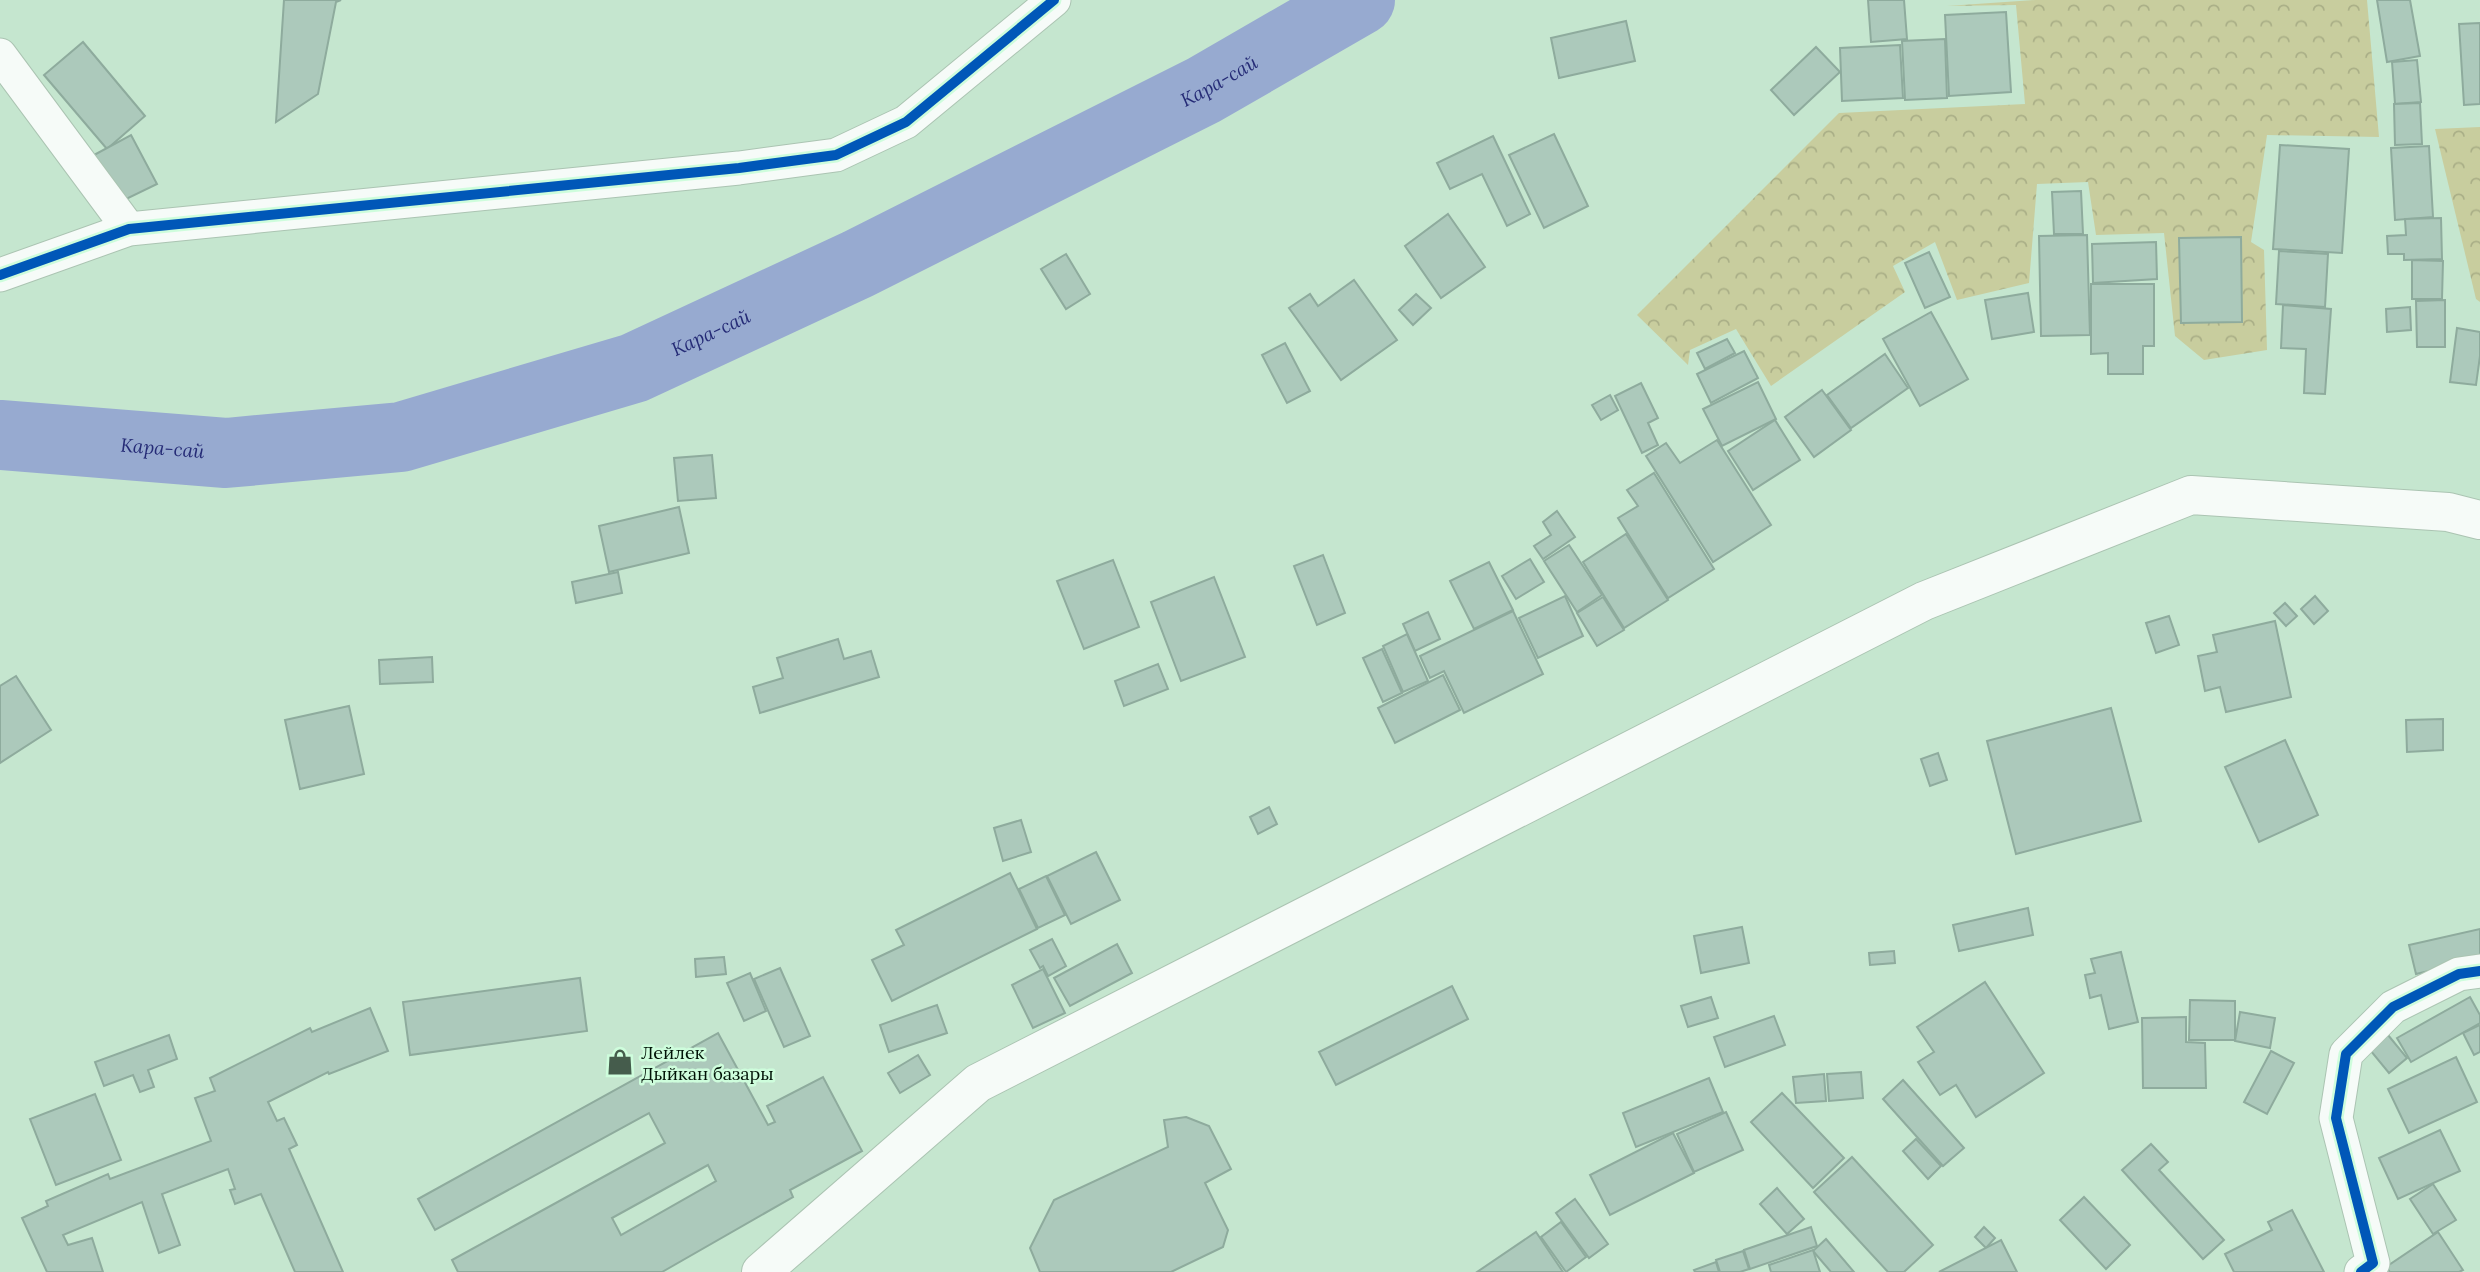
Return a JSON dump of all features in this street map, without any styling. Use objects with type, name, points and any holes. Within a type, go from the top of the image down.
[{"type":"main road","points":[[761,1272],[978,1083],[1924,601],[2191,495],[2448,512],[2480,520]]},
{"type":"street","points":[[0,275],[129,229],[739,168],[836,155],[906,122],[1054,0]]},
{"type":"street","points":[[0,55],[129,229]]},
{"type":"street","points":[[2371,1269],[2336,1118],[2346,1054],[2393,1007],[2459,974],[2480,971]]},
{"type":"green space","points":[[2035,0],[2367,0],[2379,137],[2267,135],[2251,242],[2264,250],[2267,350],[2204,360],[2175,336],[2164,233],[2096,235],[2088,182],[2037,184],[2029,283],[1957,300],[1935,242],[1893,266],[1905,292],[1771,386],[1736,329],[1690,350],[1688,365],[1637,315],[1839,113],[2025,104],[2016,5],[1947,6]]},
{"type":"green space","points":[[2480,127],[2480,302],[2476,299],[2435,129]]},
{"type":"building","points":[[284,0],[341,0],[336,2],[318,94],[276,122]]},
{"type":"building","points":[[1868,0],[1904,0],[1907,39],[1871,42]]},
{"type":"building","points":[[2377,0],[2410,0],[2420,56],[2387,62]]},
{"type":"building","points":[[2006,12],[2011,92],[1949,96],[1945,15]]},
{"type":"building","points":[[1626,21],[1635,61],[1559,78],[1551,38]]},
{"type":"building","points":[[2480,23],[2480,104],[2464,105],[2459,24]]},
{"type":"building","points":[[1945,39],[1947,98],[1905,100],[1902,41]]},
{"type":"building","points":[[83,42],[145,116],[107,149],[44,75]]},
{"type":"building","points":[[1900,45],[1903,98],[1842,101],[1840,48]]},
{"type":"building","points":[[1816,47],[1840,72],[1794,115],[1771,90]]},
{"type":"building","points":[[2417,60],[2421,102],[2395,104],[2392,62]]},
{"type":"building","points":[[2420,103],[2422,144],[2395,145],[2394,104]]},
{"type":"building","points":[[1554,134],[1588,206],[1544,228],[1509,155]]},
{"type":"building","points":[[131,135],[157,184],[118,203],[94,155]]},
{"type":"building","points":[[1493,136],[1530,214],[1507,226],[1482,174],[1450,189],[1437,163]]},
{"type":"building","points":[[2280,145],[2349,149],[2342,253],[2273,249]]},
{"type":"building","points":[[2429,146],[2433,217],[2395,220],[2391,148]]},
{"type":"building","points":[[2081,191],[2083,234],[2054,234],[2052,192]]},
{"type":"building","points":[[1448,214],[1485,267],[1441,298],[1405,246]]},
{"type":"building","points":[[2441,218],[2442,259],[2404,260],[2404,254],[2388,254],[2387,236],[2406,235],[2405,219]]},
{"type":"building","points":[[2087,235],[2090,335],[2041,336],[2039,236]]},
{"type":"building","points":[[2241,237],[2242,322],[2181,323],[2179,238]]},
{"type":"building","points":[[2156,242],[2157,279],[2093,283],[2092,244]]},
{"type":"building","points":[[2279,251],[2328,254],[2325,307],[2276,304]]},
{"type":"building","points":[[1929,252],[1950,297],[1925,308],[1905,263]]},
{"type":"building","points":[[1066,254],[1090,294],[1066,309],[1041,269]]},
{"type":"building","points":[[2412,260],[2443,261],[2442,299],[2412,299]]},
{"type":"building","points":[[1354,280],[1397,340],[1341,380],[1289,308],[1310,294],[1318,306]]},
{"type":"building","points":[[2091,284],[2154,284],[2154,346],[2143,346],[2143,374],[2108,374],[2108,353],[2091,354]]},
{"type":"building","points":[[2028,293],[2034,332],[1992,339],[1985,300]]},
{"type":"building","points":[[1416,294],[1431,308],[1413,325],[1399,310]]},
{"type":"building","points":[[2445,300],[2445,347],[2417,347],[2416,301]]},
{"type":"building","points":[[2283,305],[2331,309],[2325,394],[2304,393],[2306,349],[2281,348]]},
{"type":"building","points":[[2410,307],[2411,330],[2387,332],[2386,309]]},
{"type":"building","points":[[1931,312],[1968,379],[1920,406],[1883,339]]},
{"type":"building","points":[[2457,328],[2480,332],[2476,385],[2450,382]]},
{"type":"building","points":[[1727,339],[1735,353],[1705,369],[1697,353]]},
{"type":"building","points":[[1285,343],[1310,391],[1287,403],[1262,355]]},
{"type":"building","points":[[1744,351],[1758,378],[1711,403],[1697,374]]},
{"type":"building","points":[[1885,354],[1908,388],[1851,428],[1827,395]]},
{"type":"building","points":[[1758,382],[1776,419],[1722,446],[1703,409]]},
{"type":"building","points":[[1641,383],[1658,418],[1648,423],[1658,445],[1642,453],[1615,396]]},
{"type":"building","points":[[1822,390],[1851,430],[1814,457],[1785,417]]},
{"type":"building","points":[[1610,395],[1618,410],[1601,420],[1592,405]]},
{"type":"building","points":[[1775,420],[1800,460],[1753,490],[1728,451]]},
{"type":"building","points":[[1717,440],[1771,525],[1713,562],[1646,456],[1666,443],[1680,463]]},
{"type":"building","points":[[712,455],[716,498],[678,501],[674,458]]},
{"type":"building","points":[[1654,473],[1714,569],[1668,598],[1618,518],[1638,506],[1627,490]]},
{"type":"building","points":[[679,507],[689,553],[609,572],[599,526]]},
{"type":"building","points":[[1557,511],[1575,537],[1543,559],[1534,546],[1551,535],[1543,522]]},
{"type":"building","points":[[1626,534],[1668,600],[1624,628],[1583,562]]},
{"type":"building","points":[[1569,545],[1602,595],[1577,612],[1544,561]]},
{"type":"building","points":[[1323,555],[1345,613],[1317,625],[1294,566]]},
{"type":"building","points":[[1530,559],[1544,582],[1516,599],[1502,576]]},
{"type":"building","points":[[1113,560],[1139,627],[1084,649],[1057,581]]},
{"type":"building","points":[[1489,562],[1513,610],[1474,629],[1450,581]]},
{"type":"building","points":[[618,572],[622,593],[576,603],[572,582]]},
{"type":"building","points":[[1214,577],[1245,657],[1181,681],[1151,602]]},
{"type":"building","points":[[1565,596],[1583,636],[1538,658],[1519,618]]},
{"type":"building","points":[[2315,596],[2328,611],[2314,624],[2301,609]]},
{"type":"building","points":[[1603,597],[1624,630],[1597,646],[1577,613]]},
{"type":"building","points":[[2285,603],[2297,616],[2286,626],[2274,613]]},
{"type":"building","points":[[1513,611],[1543,674],[1464,713],[1444,671],[1430,678],[1420,656]]},
{"type":"building","points":[[1428,612],[1440,639],[1415,651],[1403,624]]},
{"type":"building","points":[[2169,616],[2179,645],[2156,653],[2146,623]]},
{"type":"building","points":[[2275,621],[2291,697],[2226,712],[2220,687],[2205,691],[2198,656],[2217,652],[2213,635]]},
{"type":"building","points":[[1407,634],[1428,681],[1403,692],[1383,646]]},
{"type":"building","points":[[838,639],[844,659],[871,651],[879,677],[760,713],[753,687],[783,678],[777,658]]},
{"type":"building","points":[[1382,649],[1402,693],[1383,702],[1363,658]]},
{"type":"building","points":[[432,657],[433,682],[380,684],[379,660]]},
{"type":"building","points":[[1158,664],[1168,689],[1124,706],[1115,681]]},
{"type":"building","points":[[1443,675],[1460,710],[1395,743],[1378,708]]},
{"type":"building","points":[[16,676],[51,730],[0,763],[0,686]]},
{"type":"building","points":[[349,706],[364,774],[300,789],[285,720]]},
{"type":"building","points":[[2111,708],[2141,821],[2016,854],[1987,741]]},
{"type":"building","points":[[2443,719],[2443,750],[2407,752],[2406,720]]},
{"type":"building","points":[[2285,740],[2318,815],[2259,842],[2225,767]]},
{"type":"building","points":[[1938,753],[1947,780],[1930,786],[1921,759]]},
{"type":"building","points":[[1269,807],[1277,824],[1258,834],[1250,817]]},
{"type":"building","points":[[1021,820],[1031,852],[1003,861],[994,828]]},
{"type":"building","points":[[1096,852],[1120,900],[1071,924],[1047,876]]},
{"type":"building","points":[[1010,873],[1037,929],[892,1001],[872,960],[904,945],[896,930]]},
{"type":"building","points":[[1046,876],[1065,915],[1038,928],[1019,889]]},
{"type":"building","points":[[2028,908],[2033,935],[1959,951],[1953,925]]},
{"type":"building","points":[[1742,927],[1749,963],[1701,973],[1694,936]]},
{"type":"building","points":[[2480,929],[2480,959],[2416,974],[2409,945]]},
{"type":"building","points":[[1052,939],[1066,966],[1048,976],[1030,950]]},
{"type":"building","points":[[1117,944],[1132,973],[1070,1006],[1054,978]]},
{"type":"building","points":[[1894,951],[1895,963],[1870,965],[1869,953]]},
{"type":"building","points":[[2121,952],[2138,1022],[2109,1029],[2101,995],[2090,998],[2085,975],[2095,973],[2091,959]]},
{"type":"building","points":[[724,957],[726,974],[696,977],[695,959]]},
{"type":"building","points":[[780,968],[810,1036],[784,1047],[754,979]]},
{"type":"building","points":[[1043,969],[1065,1013],[1033,1028],[1012,985]]},
{"type":"building","points":[[750,973],[766,1011],[744,1021],[727,983]]},
{"type":"building","points":[[580,978],[587,1031],[410,1055],[403,1002]]},
{"type":"building","points":[[1985,982],[2044,1073],[1976,1117],[1956,1085],[1940,1095],[1918,1062],[1934,1052],[1917,1027]]},
{"type":"building","points":[[1452,986],[1468,1019],[1336,1085],[1319,1052]]},
{"type":"building","points":[[1711,997],[1718,1018],[1688,1027],[1681,1006]]},
{"type":"building","points":[[2470,997],[2480,1015],[2480,1023],[2411,1062],[2397,1038]]},
{"type":"building","points":[[2190,1000],[2235,1001],[2235,1040],[2189,1040]]},
{"type":"building","points":[[937,1005],[947,1033],[889,1052],[880,1025]]},
{"type":"building","points":[[370,1008],[388,1051],[329,1074],[328,1072],[268,1102],[277,1121],[284,1118],[297,1145],[289,1149],[343,1272],[295,1272],[261,1194],[235,1204],[230,1190],[235,1189],[228,1169],[162,1194],[180,1245],[159,1253],[142,1202],[63,1235],[68,1245],[92,1238],[103,1272],[47,1272],[22,1218],[48,1206],[46,1201],[108,1174],[110,1179],[211,1141],[195,1098],[215,1091],[210,1078],[310,1028],[312,1032]]},
{"type":"building","points":[[2240,1012],[2275,1018],[2270,1048],[2235,1041]]},
{"type":"building","points":[[1774,1016],[1785,1045],[1725,1067],[1714,1037]]},
{"type":"building","points":[[2186,1017],[2186,1042],[2205,1043],[2206,1088],[2143,1088],[2142,1018]]},
{"type":"building","points":[[2480,1025],[2480,1052],[2474,1055],[2463,1033]]},
{"type":"building","points":[[718,1033],[768,1125],[775,1122],[767,1106],[823,1077],[862,1151],[790,1190],[793,1197],[662,1272],[458,1272],[452,1260],[665,1143],[649,1113],[435,1230],[418,1199]],"holes":[[[708,1165],[716,1181],[621,1235],[612,1218]]]},
{"type":"building","points":[[169,1035],[177,1059],[148,1070],[154,1087],[140,1092],[133,1075],[104,1086],[95,1062]]},
{"type":"building","points":[[2388,1035],[2407,1058],[2389,1073],[2370,1050]]},
{"type":"building","points":[[2271,1051],[2294,1063],[2267,1114],[2244,1102]]},
{"type":"building","points":[[918,1055],[930,1075],[900,1093],[888,1073]]},
{"type":"building","points":[[2456,1057],[2477,1102],[2409,1133],[2388,1089]]},
{"type":"building","points":[[1861,1072],[1863,1098],[1829,1101],[1827,1074]]},
{"type":"building","points":[[1824,1074],[1826,1101],[1796,1103],[1793,1077]]},
{"type":"building","points":[[1709,1078],[1723,1112],[1636,1147],[1623,1113]]},
{"type":"building","points":[[1903,1080],[1964,1148],[1943,1166],[1883,1099]]},
{"type":"building","points":[[1782,1093],[1844,1158],[1813,1188],[1751,1122]]},
{"type":"building","points":[[95,1094],[121,1160],[56,1185],[30,1119]]},
{"type":"building","points":[[1726,1112],[1743,1150],[1694,1172],[1677,1134]]},
{"type":"building","points":[[1186,1117],[1209,1126],[1231,1169],[1205,1183],[1228,1230],[1223,1247],[1171,1272],[1040,1272],[1030,1248],[1054,1200],[1168,1147],[1164,1120]]},
{"type":"building","points":[[2440,1130],[2460,1171],[2398,1199],[2379,1158]]},
{"type":"building","points":[[1673,1133],[1694,1173],[1610,1215],[1590,1175]]},
{"type":"building","points":[[1916,1139],[1941,1166],[1928,1179],[1903,1151]]},
{"type":"building","points":[[2151,1144],[2168,1162],[2159,1170],[2224,1240],[2203,1259],[2122,1170]]},
{"type":"building","points":[[1852,1157],[1933,1245],[1904,1272],[1888,1272],[1814,1192]]},
{"type":"building","points":[[2433,1184],[2456,1220],[2433,1234],[2410,1199]]},
{"type":"building","points":[[1777,1188],[1804,1219],[1787,1234],[1760,1204]]},
{"type":"building","points":[[2084,1197],[2130,1245],[2106,1269],[2060,1220]]},
{"type":"building","points":[[1575,1199],[1608,1244],[1589,1258],[1556,1213]]},
{"type":"building","points":[[2292,1210],[2324,1272],[2234,1272],[2225,1254],[2272,1230],[2268,1222]]},
{"type":"building","points":[[1561,1222],[1586,1257],[1566,1272],[1541,1237]]},
{"type":"building","points":[[1811,1227],[1817,1246],[1750,1269],[1744,1250]]},
{"type":"building","points":[[1984,1227],[1995,1238],[1986,1248],[1975,1237]]},
{"type":"building","points":[[1536,1232],[1563,1272],[1477,1272]]},
{"type":"building","points":[[2438,1232],[2463,1270],[2390,1272],[2386,1267]]},
{"type":"building","points":[[1826,1239],[1854,1272],[1831,1272],[1813,1251]]},
{"type":"building","points":[[2001,1240],[2017,1272],[1939,1272]]},
{"type":"building","points":[[1813,1250],[1820,1272],[1771,1272],[1769,1265]]},
{"type":"building","points":[[1743,1251],[1749,1269],[1720,1272],[1716,1260]]},
{"type":"building","points":[[1716,1262],[1719,1272],[1694,1270]]},
{"type":"waterway","name":"Кара-сай","points":[[0,435],[226,453],[401,437],[634,368],[858,264],[1204,90],[1360,0]]},
{"type":"cycle path","points":[[0,275],[129,229],[739,168],[836,155],[906,122],[1054,0]]},
{"type":"cycle path","points":[[2361,1272],[2373,1263],[2336,1118],[2346,1054],[2393,1007],[2459,974],[2480,971]]},
{"type":"place","name":"Лейлек Дыйкан базары","points":[[620,1062]]}]
